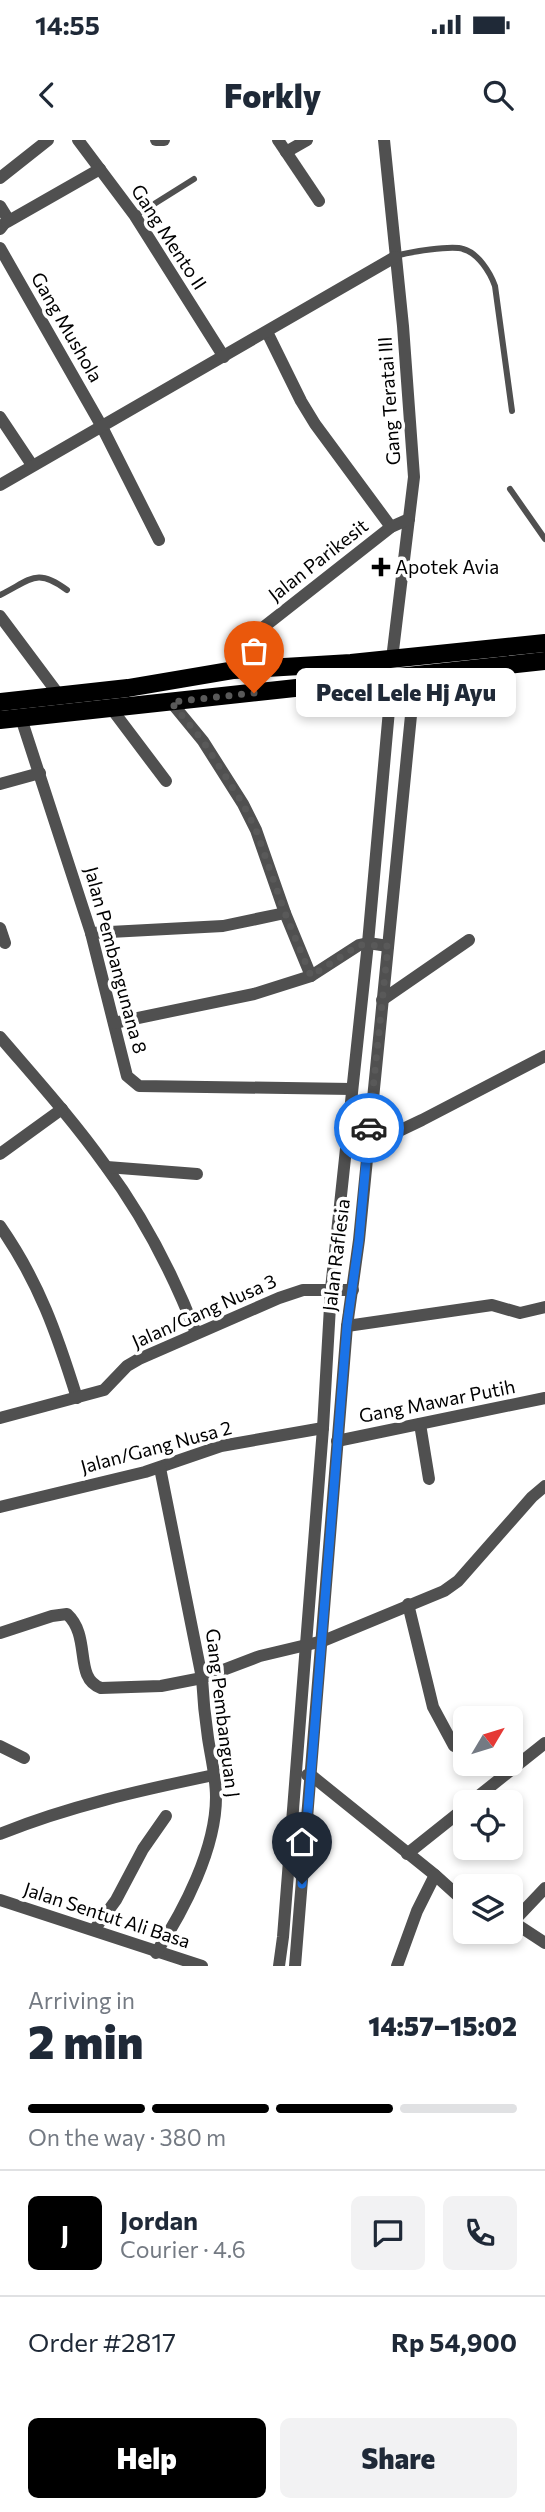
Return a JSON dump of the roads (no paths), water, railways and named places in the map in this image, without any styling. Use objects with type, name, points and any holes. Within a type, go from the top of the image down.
[{"type":"main road","points":[[0,702],[62,701],[111,708],[167,702],[402,668],[545,643]]},
{"type":"main road","points":[[0,720],[21,718],[62,701],[234,670],[402,668],[545,661]]},
{"type":"main road","points":[[128,688],[122,695],[125,701],[154,699],[167,702]]},
{"type":"street","points":[[0,178],[48,140]]},
{"type":"street","name":"Gang Mento II","points":[[78,140],[135,216],[223,357]]},
{"type":"street","points":[[156,140],[164,140]]},
{"type":"street","points":[[278,140],[319,201]]},
{"type":"street","points":[[286,152],[307,140]]},
{"type":"street","name":"Gang Teratai III","points":[[384,140],[398,255],[414,477],[409,519],[402,668]]},
{"type":"street","points":[[4,226],[100,170]]},
{"type":"street","points":[[0,206],[7,216],[4,226]]},
{"type":"street","name":"Gang Mushola","points":[[0,248],[101,425],[159,540]]},
{"type":"street","points":[[0,485],[398,255]]},
{"type":"street","points":[[267,332],[300,401],[391,527]]},
{"type":"street","points":[[0,417],[32,465]]},
{"type":"street","name":"Jalan Parikesit","points":[[234,670],[241,650],[251,637],[391,527],[409,519]]},
{"type":"street","points":[[0,617],[62,701]]},
{"type":"street","name":"Jalan Raflesia","points":[[314,1642],[337,1441],[333,1400],[333,1289],[352,1089],[378,945],[402,668]]},
{"type":"street","name":"Jalan Raflesia","points":[[295,1966],[304,1775],[314,1642],[323,1428],[333,1400],[347,1325],[368,1142],[382,1000],[378,945],[402,668]]},
{"type":"street","points":[[167,702],[203,741],[243,804],[256,830],[285,913],[311,976]]},
{"type":"street","points":[[111,708],[166,781]]},
{"type":"street","name":"Jalan Pembangunana 8","points":[[21,718],[91,933],[127,1076],[139,1086],[352,1089]]},
{"type":"street","points":[[0,784],[40,772]]},
{"type":"street","points":[[91,933],[223,926],[285,913]]},
{"type":"street","points":[[0,928],[5,943]]},
{"type":"street","points":[[382,1000],[469,940]]},
{"type":"street","points":[[114,1023],[254,994],[311,976],[359,945],[378,945]]},
{"type":"street","points":[[0,1037],[62,1109],[107,1167],[163,1257],[196,1333]]},
{"type":"street","points":[[368,1142],[380,1140],[422,1120],[545,1056]]},
{"type":"street","points":[[0,1154],[62,1109]]},
{"type":"street","points":[[107,1167],[197,1174]]},
{"type":"street","points":[[0,1226],[34,1281],[55,1327],[77,1398]]},
{"type":"street","name":"Jalan/Gang Nusa 3","points":[[0,1418],[104,1390],[127,1366],[279,1297],[303,1290],[351,1290]]},
{"type":"street","points":[[347,1325],[492,1305],[520,1313],[545,1307]]},
{"type":"street","name":"Gang Mawar Putih","points":[[337,1441],[545,1398]]},
{"type":"street","points":[[420,1424],[429,1479]]},
{"type":"street","name":"Jalan/Gang Nusa 2","points":[[0,1507],[160,1468],[221,1446],[323,1428]]},
{"type":"street","name":"Gang Pembanguan J","points":[[156,1952],[170,1931],[211,1843],[215,1822],[214,1775],[206,1728],[202,1678],[160,1468]]},
{"type":"street","points":[[0,1633],[52,1616],[67,1614],[76,1623],[86,1674],[89,1682],[94,1685],[101,1688],[161,1686],[202,1678],[260,1656],[314,1642],[444,1591],[458,1581],[532,1497],[545,1486]]},
{"type":"street","points":[[408,1604],[433,1707],[453,1744]]},
{"type":"street","points":[[486,1790],[545,1743]]},
{"type":"street","points":[[0,1746],[24,1758]]},
{"type":"street","points":[[0,1834],[129,1792],[214,1775]]},
{"type":"street","points":[[304,1775],[453,1891]]},
{"type":"street","name":"Jalan Raflesia","points":[[279,1966],[304,1775]]},
{"type":"street","points":[[94,1930],[116,1900],[143,1849],[166,1816]]},
{"type":"street","points":[[407,1854],[453,1817]]},
{"type":"street","points":[[397,1966],[417,1911],[435,1875]]},
{"type":"street","points":[[523,1911],[545,1888]]},
{"type":"street","name":"Jalan Sentut Ali Basa","points":[[0,1900],[202,1966]]},
{"type":"street","points":[[523,1930],[545,1943]]},
{"type":"lane","points":[[135,216],[194,179]]},
{"type":"lane","points":[[398,255],[414,251],[463,248],[478,259],[490,273],[495,286],[512,411]]},
{"type":"lane","points":[[510,489],[545,539]]},
{"type":"lane","points":[[0,595],[37,577],[45,576],[67,590]]},
{"type":"place","name":"Apotek Avia","points":[[381,567]]},
{"type":"place","name":"Pecel Lele Hj Ayu","points":[[254,693]]}]
